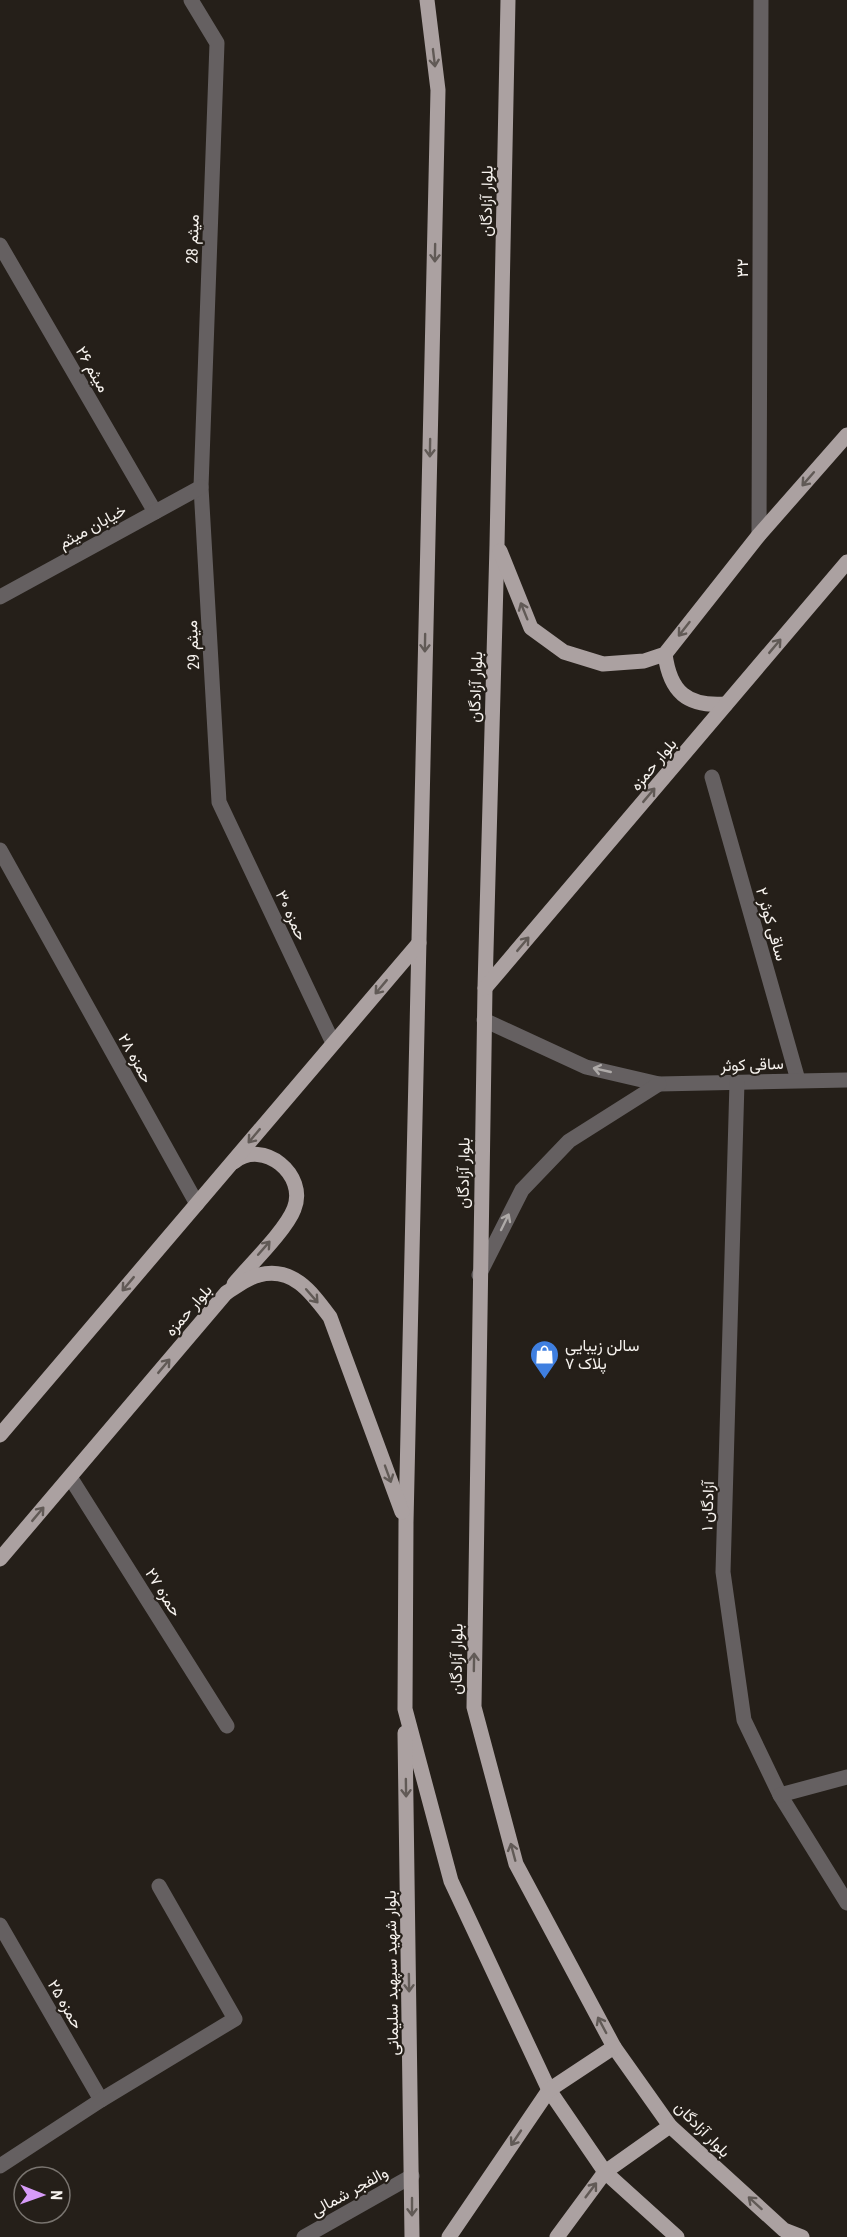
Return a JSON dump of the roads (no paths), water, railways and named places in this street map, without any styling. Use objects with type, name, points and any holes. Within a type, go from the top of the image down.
[{"type":"main road","points":[[427,0],[438,90],[406,1521],[405,1709],[451,1881],[549,2090],[605,2172],[677,2237]]},
{"type":"main road","name":"بلوار آزادگان","points":[[508,0],[497,545],[484,1020],[474,1707],[516,1864],[614,2047],[670,2126],[784,2230],[802,2237]]},
{"type":"main road","points":[[497,545],[531,628],[564,652],[603,664],[644,662],[665,654],[759,535],[847,435]]},
{"type":"main road","name":"بلوار حمزه","points":[[485,988],[847,562]]},
{"type":"main road","points":[[665,654],[668,672],[676,688],[690,699],[708,705],[726,704]]},
{"type":"main road","points":[[0,1435],[419,943]]},
{"type":"main road","points":[[226,1169],[238,1159],[254,1155],[269,1156],[283,1164],[292,1177],[297,1192],[295,1207],[287,1221],[226,1293]]},
{"type":"main road","name":"بلوار حمزه","points":[[0,1559],[226,1293],[258,1275],[278,1273],[296,1279],[311,1293],[330,1317],[406,1521]]},
{"type":"main road","name":"بلوار شهید سپهبد سلیمانی","points":[[405,1709],[412,2237]]},
{"type":"main road","points":[[449,2237],[549,2090],[614,2047]]},
{"type":"main road","points":[[557,2237],[605,2172],[670,2126]]},
{"type":"street","name":"میثم 28","points":[[191,0],[217,43],[201,486]]},
{"type":"street","name":"۳۲","points":[[759,535],[761,0]]},
{"type":"street","name":"میثم ۲۶","points":[[0,245],[155,512]]},
{"type":"street","name":"خیابان میثم","points":[[0,597],[201,486]]},
{"type":"street","name":"میثم 29","points":[[201,486],[219,802]]},
{"type":"street","name":"ساقی کوثر ۲","points":[[712,777],[798,1080]]},
{"type":"street","name":"حمزه ۳۰","points":[[219,802],[333,1043]]},
{"type":"street","name":"حمزه ۲۸","points":[[0,850],[196,1204]]},
{"type":"street","name":"ساقی کوثر","points":[[484,1020],[586,1067],[659,1084],[847,1080]]},
{"type":"street","name":"آزادگان ۱","points":[[737,1082],[723,1572],[744,1720],[780,1795],[847,1903]]},
{"type":"street","points":[[479,1275],[522,1190],[569,1141],[659,1084]]},
{"type":"street","name":"حمزه ۲۷","points":[[70,1477],[227,1726]]},
{"type":"street","points":[[780,1795],[847,1777]]},
{"type":"street","points":[[0,2166],[101,2100],[235,2019],[159,1886]]},
{"type":"street","name":"حمزه ۲۵","points":[[0,1925],[101,2100]]},
{"type":"street","name":"والفجر شمالی","points":[[304,2237],[412,2176]]},
{"type":"place","name":"سالن زیبایی پلاک ۷","points":[[544,1380]]}]
